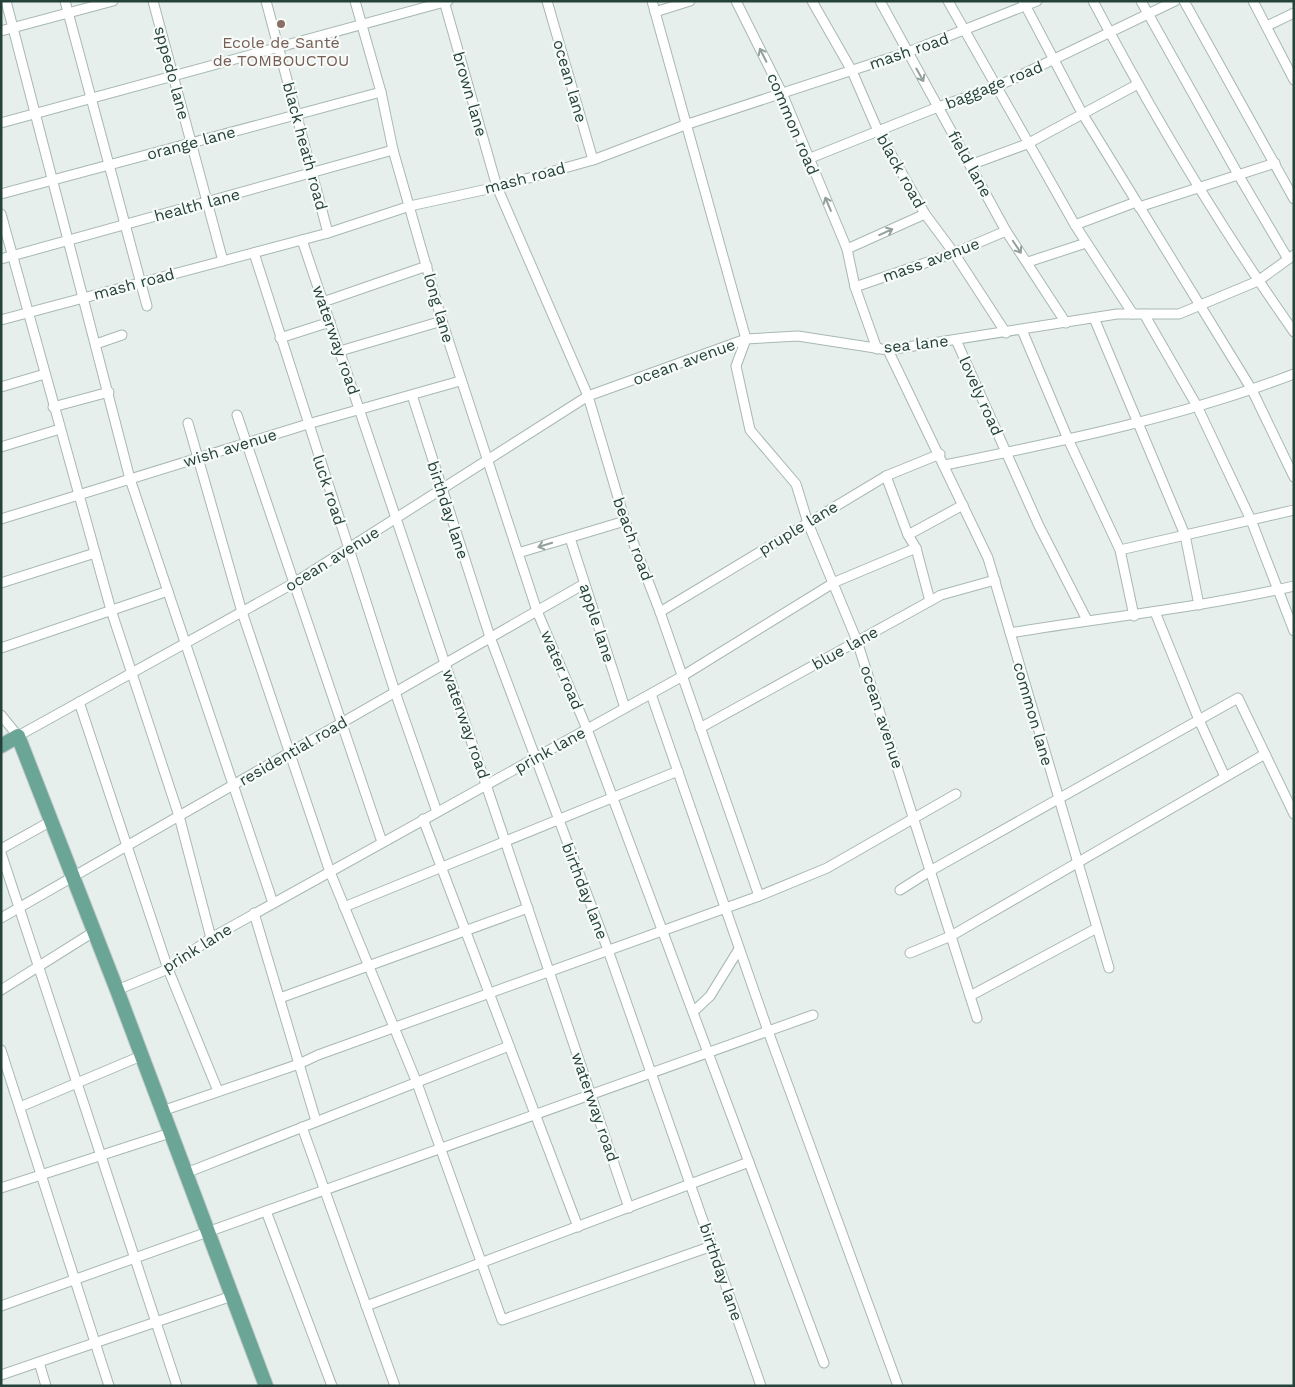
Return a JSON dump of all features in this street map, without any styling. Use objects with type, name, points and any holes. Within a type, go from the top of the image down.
[{"type":"main road","points":[[1,746],[18,736],[53,820],[266,1386]]},
{"type":"street","points":[[6,1],[130,478],[232,786],[273,903]]},
{"type":"street","points":[[65,1],[147,306]]},
{"type":"street","points":[[1,31],[113,1]]},
{"type":"street","name":"sppedo lane","points":[[152,1],[223,261]]},
{"type":"street","name":"black heath road","points":[[266,1],[328,233]]},
{"type":"street","name":"long lane","points":[[355,1],[381,92],[393,150],[442,321],[460,381],[537,611]]},
{"type":"street","name":"ocean lane","points":[[547,1],[593,160]]},
{"type":"street","points":[[652,1],[746,339]]},
{"type":"street","points":[[655,12],[690,1]]},
{"type":"street","name":"common road","points":[[736,1],[782,93],[847,249],[855,287],[878,349]]},
{"type":"street","name":"black road","points":[[812,1],[852,71],[878,131],[925,214],[954,253],[1006,333]]},
{"type":"street","name":"field lane","points":[[880,1],[1006,230],[1066,322]]},
{"type":"street","points":[[948,1],[1074,225],[1133,314]]},
{"type":"street","name":"mash road","points":[[1,320],[328,233],[410,206],[497,187],[593,160],[685,125],[908,52],[964,31],[1024,4],[1037,1]]},
{"type":"street","points":[[1093,1],[1138,84],[1258,281],[1294,332]]},
{"type":"street","points":[[1141,1],[1239,176],[1291,257]]},
{"type":"street","name":"baggage road","points":[[808,159],[938,107],[996,87],[1175,1]]},
{"type":"street","points":[[1184,1],[1294,199]]},
{"type":"street","points":[[1253,1],[1294,80]]},
{"type":"street","points":[[1,123],[92,100],[446,2]]},
{"type":"street","name":"brown lane","points":[[446,2],[497,187]]},
{"type":"street","points":[[1024,4],[1082,113],[1201,304],[1252,390],[1294,477]]},
{"type":"street","points":[[1267,26],[1294,13]]},
{"type":"street","points":[[970,165],[1027,144],[1138,84]]},
{"type":"street","name":"orange lane","points":[[1,194],[381,92]]},
{"type":"street","name":"health lane","points":[[1,258],[393,150]]},
{"type":"street","points":[[1074,225],[1138,204],[1239,176],[1275,163]]},
{"type":"street","name":"beach road","points":[[497,187],[588,396],[625,521],[660,612],[681,677],[759,896]]},
{"type":"street","points":[[1,214],[53,407],[111,610],[130,674],[179,816],[211,938]]},
{"type":"street","points":[[847,249],[925,214]]},
{"type":"street","name":"mass avenue","points":[[855,287],[954,253],[1006,230]]},
{"type":"street","name":"waterway road","points":[[302,240],[629,1208]]},
{"type":"street","points":[[1028,262],[1086,243]]},
{"type":"street","name":"luck road","points":[[254,253],[394,692],[437,812]]},
{"type":"street","name":"sea lane","points":[[746,339],[798,336],[888,350],[1094,318],[1133,314],[1179,314],[1258,281],[1291,257]]},
{"type":"street","points":[[323,302],[427,266]]},
{"type":"street","points":[[1144,314],[1197,406],[1251,520],[1294,631]]},
{"type":"street","points":[[1094,318],[1185,535],[1199,605]]},
{"type":"street","points":[[340,351],[442,321]]},
{"type":"street","points":[[280,338],[330,322]]},
{"type":"street","points":[[1022,330],[1068,439],[1120,550],[1134,616]]},
{"type":"street","points":[[96,344],[122,335]]},
{"type":"street","name":"ocean avenue","points":[[18,736],[242,612],[348,550],[588,396],[746,339]]},
{"type":"street","name":"ocean avenue","points":[[746,339],[736,366],[750,430],[796,484],[808,523],[835,582],[857,641],[978,1018]]},
{"type":"street","name":"lovely road","points":[[956,340],[1039,526],[1087,620]]},
{"type":"street","name":"common lane","points":[[888,350],[940,454],[988,558],[1109,968]]},
{"type":"street","points":[[1,387],[45,374]]},
{"type":"street","points":[[945,466],[1137,424],[1252,390],[1294,374]]},
{"type":"street","name":"wish avenue","points":[[1,519],[308,424],[460,381]]},
{"type":"street","points":[[53,407],[109,392]]},
{"type":"street","name":"birthday lane","points":[[412,395],[490,637],[608,950],[762,1386]]},
{"type":"street","points":[[238,415],[382,842]]},
{"type":"street","points":[[188,423],[242,612],[330,872],[417,1084],[502,1320],[712,1246]]},
{"type":"street","points":[[1,447],[60,429]]},
{"type":"street","name":"pruple lane","points":[[660,612],[886,476],[940,454]]},
{"type":"street","points":[[886,476],[908,535],[916,548],[930,601]]},
{"type":"street","points":[[908,535],[963,505]]},
{"type":"street","points":[[1120,550],[1294,510]]},
{"type":"street","points":[[518,553],[625,521]]},
{"type":"street","name":"apple lane","points":[[570,538],[625,708]]},
{"type":"street","name":"prink lane","points":[[117,990],[168,969],[211,938],[254,913],[423,819],[536,759],[681,677],[835,582],[916,548]]},
{"type":"street","points":[[1,583],[95,553]]},
{"type":"street","name":"blue lane","points":[[700,728],[941,595],[994,580]]},
{"type":"street","name":"residential road","points":[[1,918],[584,584]]},
{"type":"street","points":[[1010,632],[1087,620],[1134,616],[1294,586]]},
{"type":"street","points":[[1,648],[168,591]]},
{"type":"street","name":"water road","points":[[537,611],[587,729],[824,1363]]},
{"type":"street","points":[[1155,612],[1199,720],[1226,777]]},
{"type":"street","points":[[651,694],[768,1032],[898,1386]]},
{"type":"street","points":[[900,890],[930,871],[1238,698],[1294,814]]},
{"type":"street","points":[[79,702],[168,969],[218,1091]]},
{"type":"street","points":[[1,715],[18,736]]},
{"type":"street","points":[[910,953],[951,936],[1265,754]]},
{"type":"street","points":[[344,906],[678,771]]},
{"type":"street","points":[[162,1111],[299,1064],[549,971],[759,896],[827,868],[956,794]]},
{"type":"street","points":[[423,819],[578,1227]]},
{"type":"street","points":[[53,820],[1,851],[177,1386]]},
{"type":"street","points":[[280,998],[528,908]]},
{"type":"street","points":[[254,913],[316,1122]]},
{"type":"street","points":[[970,996],[1096,928]]},
{"type":"street","points":[[1,990],[95,932]]},
{"type":"street","points":[[693,1012],[710,996],[739,949]]},
{"type":"street","points":[[1,1306],[814,1015]]},
{"type":"street","points":[[186,1174],[509,1046]]},
{"type":"street","points":[[1,1050],[109,1386]]},
{"type":"street","points":[[20,1107],[142,1056]]},
{"type":"street","points":[[302,1127],[323,1191],[395,1386]]},
{"type":"street","points":[[1,1188],[170,1133]]},
{"type":"street","points":[[366,1306],[749,1162]]},
{"type":"street","points":[[266,1211],[332,1386]]},
{"type":"street","points":[[1,1375],[232,1296]]},
{"type":"street","points":[[39,1362],[46,1386]]},
{"type":"place","name":"Ecole de Santé de TOMBOUCTOU","points":[[281,24]]}]
